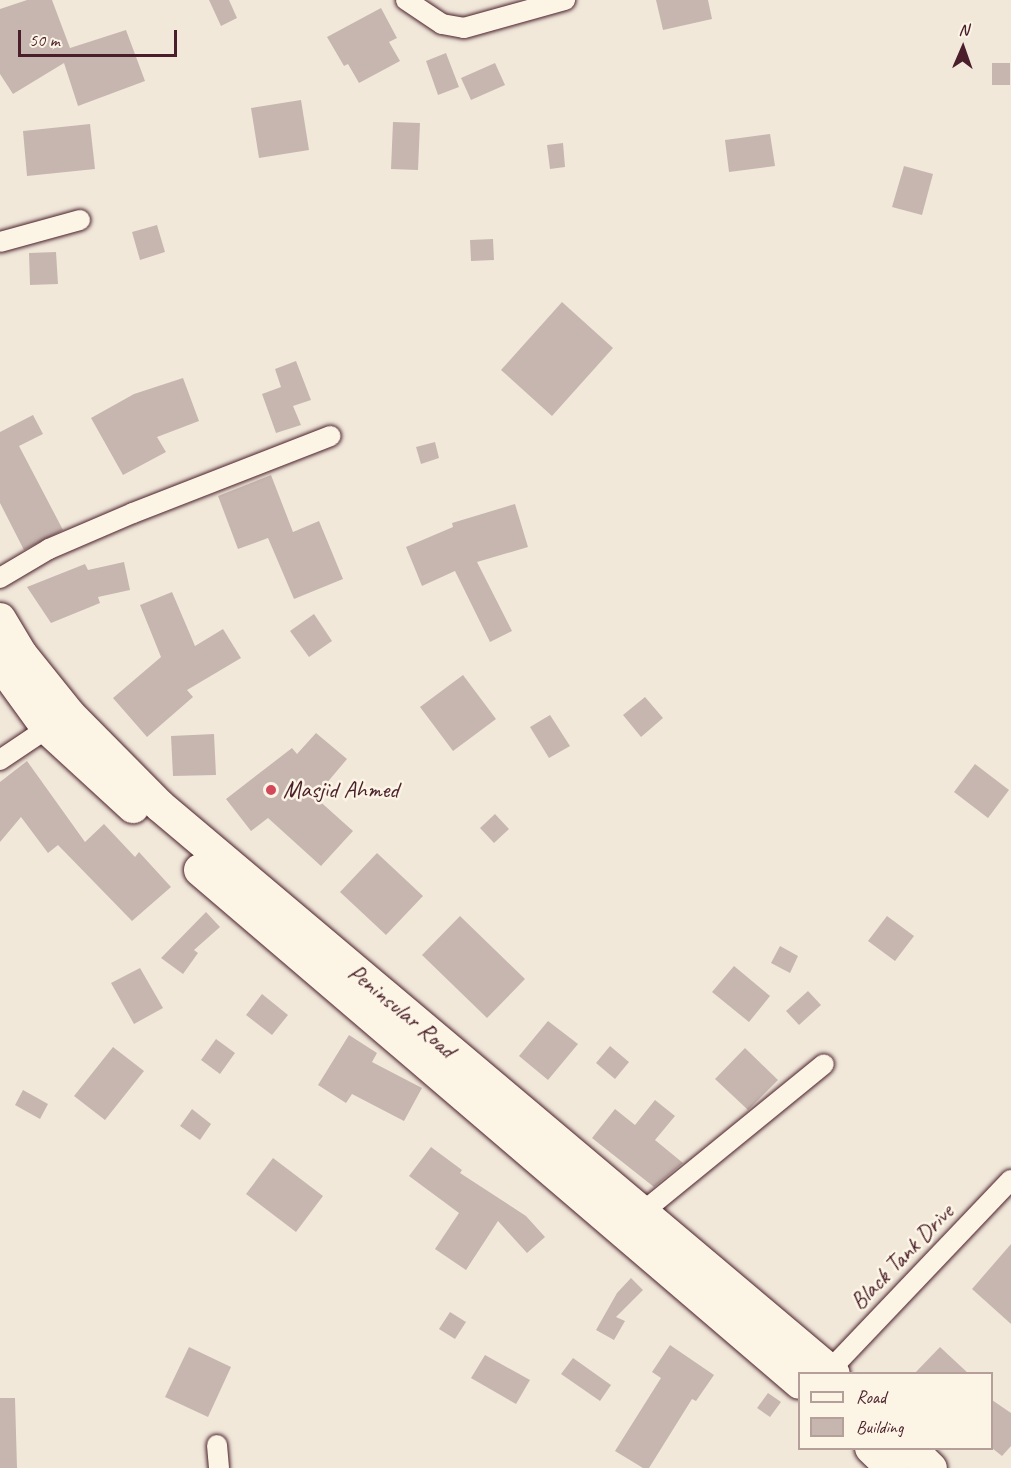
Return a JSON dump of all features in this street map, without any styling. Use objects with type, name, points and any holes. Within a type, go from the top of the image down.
[{"type":"main road","name":"Peninsular Road","points":[[0,619],[58,721],[259,893],[644,1211],[830,1372]]},
{"type":"main road","name":"Peninsular Road","points":[[0,663],[238,905],[798,1381]]},
{"type":"main road","points":[[872,1450],[892,1468]]},
{"type":"main road","points":[[911,1450],[931,1468]]},
{"type":"street","points":[[406,0],[442,24],[464,28],[565,0]]},
{"type":"street","points":[[0,242],[80,220]]},
{"type":"street","points":[[0,578],[49,549],[133,513],[331,436]]},
{"type":"street","points":[[0,760],[58,721]]},
{"type":"street","points":[[644,1211],[824,1065]]},
{"type":"street","name":"Black Tank Drive","points":[[830,1372],[1011,1180]]},
{"type":"street","points":[[217,1445],[219,1468]]},
{"type":"building","points":[[27,0],[52,0],[70,48],[126,30],[145,81],[78,106],[64,63],[13,94],[0,74],[0,9]]},
{"type":"building","points":[[209,0],[229,0],[237,18],[221,26]]},
{"type":"building","points":[[656,0],[708,0],[712,19],[663,30]]},
{"type":"building","points":[[381,8],[397,38],[389,42],[400,61],[359,83],[348,64],[344,66],[327,37]]},
{"type":"building","points":[[446,53],[459,87],[438,95],[426,61]]},
{"type":"building","points":[[495,63],[505,85],[471,100],[461,78]]},
{"type":"building","points":[[992,63],[1010,63],[1010,85],[992,85]]},
{"type":"building","points":[[301,100],[309,150],[259,158],[251,108]]},
{"type":"building","points":[[393,122],[420,123],[418,170],[391,169]]},
{"type":"building","points":[[90,124],[95,169],[27,176],[23,131]]},
{"type":"building","points":[[770,134],[775,166],[729,172],[725,140]]},
{"type":"building","points":[[563,143],[565,167],[550,169],[547,145]]},
{"type":"building","points":[[904,166],[933,174],[922,215],[892,207]]},
{"type":"building","points":[[157,225],[165,252],[140,260],[132,232]]},
{"type":"building","points":[[493,239],[494,260],[471,261],[470,240]]},
{"type":"building","points":[[56,252],[58,284],[30,285],[29,253]]},
{"type":"building","points":[[562,302],[613,348],[552,416],[501,370]]},
{"type":"building","points":[[296,361],[311,400],[293,406],[301,425],[276,433],[262,394],[281,387],[275,369]]},
{"type":"building","points":[[183,378],[199,421],[157,437],[166,452],[123,475],[91,418],[134,394]]},
{"type":"building","points":[[33,415],[43,434],[19,446],[63,530],[24,550],[0,503],[0,432]]},
{"type":"building","points":[[435,442],[439,458],[421,464],[416,447]]},
{"type":"building","points":[[271,475],[293,532],[319,521],[343,579],[294,599],[268,538],[238,549],[218,496]]},
{"type":"building","points":[[515,504],[528,547],[477,562],[512,631],[490,642],[455,571],[422,586],[406,547],[453,527],[452,523]]},
{"type":"building","points":[[124,562],[130,590],[98,597],[100,603],[51,623],[27,587],[85,564],[88,570]]},
{"type":"building","points":[[172,592],[195,646],[223,629],[241,658],[187,690],[193,697],[147,737],[113,698],[161,657],[140,605]]},
{"type":"building","points":[[314,614],[332,641],[309,657],[290,631]]},
{"type":"building","points":[[463,675],[496,719],[453,751],[420,707]]},
{"type":"building","points":[[645,697],[663,718],[641,737],[623,715]]},
{"type":"building","points":[[550,715],[570,746],[549,758],[530,727]]},
{"type":"building","points":[[316,733],[347,759],[315,797],[353,831],[321,866],[268,818],[251,831],[226,799],[292,748],[297,754]]},
{"type":"building","points":[[214,734],[216,775],[173,776],[171,736]]},
{"type":"building","points":[[27,761],[85,842],[104,824],[135,857],[139,852],[171,887],[132,921],[58,845],[48,853],[21,817],[0,842],[0,782]]},
{"type":"building","points":[[975,764],[1009,790],[988,818],[954,792]]},
{"type":"building","points":[[495,814],[509,829],[494,843],[480,828]]},
{"type":"building","points":[[377,853],[423,896],[386,935],[340,892]]},
{"type":"building","points":[[206,912],[220,927],[194,950],[198,953],[183,974],[161,958]]},
{"type":"building","points":[[460,916],[525,979],[487,1018],[422,955]]},
{"type":"building","points":[[887,916],[914,936],[895,961],[868,941]]},
{"type":"building","points":[[780,946],[798,956],[790,973],[771,963]]},
{"type":"building","points":[[734,966],[770,996],[749,1022],[712,992]]},
{"type":"building","points":[[140,968],[163,1008],[134,1024],[111,983]]},
{"type":"building","points":[[808,991],[821,1005],[799,1025],[786,1011]]},
{"type":"building","points":[[262,994],[288,1015],[272,1035],[246,1015]]},
{"type":"building","points":[[548,1021],[578,1044],[548,1080],[519,1056]]},
{"type":"building","points":[[349,1035],[377,1053],[372,1062],[422,1088],[404,1121],[352,1094],[346,1103],[318,1085]]},
{"type":"building","points":[[216,1039],[235,1053],[220,1074],[201,1060]]},
{"type":"building","points":[[610,1046],[629,1062],[615,1079],[596,1063]]},
{"type":"building","points":[[113,1047],[144,1071],[105,1120],[74,1096]]},
{"type":"building","points":[[745,1048],[778,1080],[748,1110],[715,1079]]},
{"type":"building","points":[[23,1090],[48,1104],[40,1119],[15,1105]]},
{"type":"building","points":[[655,1100],[675,1116],[655,1140],[683,1163],[654,1187],[592,1138],[615,1109],[635,1125]]},
{"type":"building","points":[[192,1109],[211,1124],[200,1140],[180,1126]]},
{"type":"building","points":[[431,1147],[462,1170],[460,1173],[526,1216],[545,1237],[527,1253],[498,1221],[466,1270],[435,1249],[459,1213],[409,1176]]},
{"type":"building","points":[[273,1158],[323,1196],[296,1232],[246,1194]]},
{"type":"building","points":[[1011,1244],[1011,1324],[972,1289]]},
{"type":"building","points":[[631,1278],[643,1290],[616,1317],[625,1321],[614,1340],[596,1330],[617,1293]]},
{"type":"building","points":[[450,1312],[466,1322],[455,1339],[439,1329]]},
{"type":"building","points":[[670,1345],[714,1375],[696,1401],[692,1399],[649,1468],[643,1468],[615,1451],[661,1378],[652,1372]]},
{"type":"building","points":[[189,1347],[231,1367],[208,1417],[165,1397]]},
{"type":"building","points":[[940,1347],[967,1372],[916,1372]]},
{"type":"building","points":[[485,1355],[530,1380],[516,1404],[471,1378]]},
{"type":"building","points":[[573,1358],[611,1385],[600,1401],[561,1374]]},
{"type":"building","points":[[768,1393],[781,1402],[770,1417],[757,1408]]},
{"type":"building","points":[[0,1398],[15,1398],[17,1468],[0,1468]]},
{"type":"building","points":[[993,1401],[1011,1413],[1011,1446],[1002,1456],[993,1449]]},
{"type":"place","name":"Masjid Ahmed","points":[[271,790]]}]
